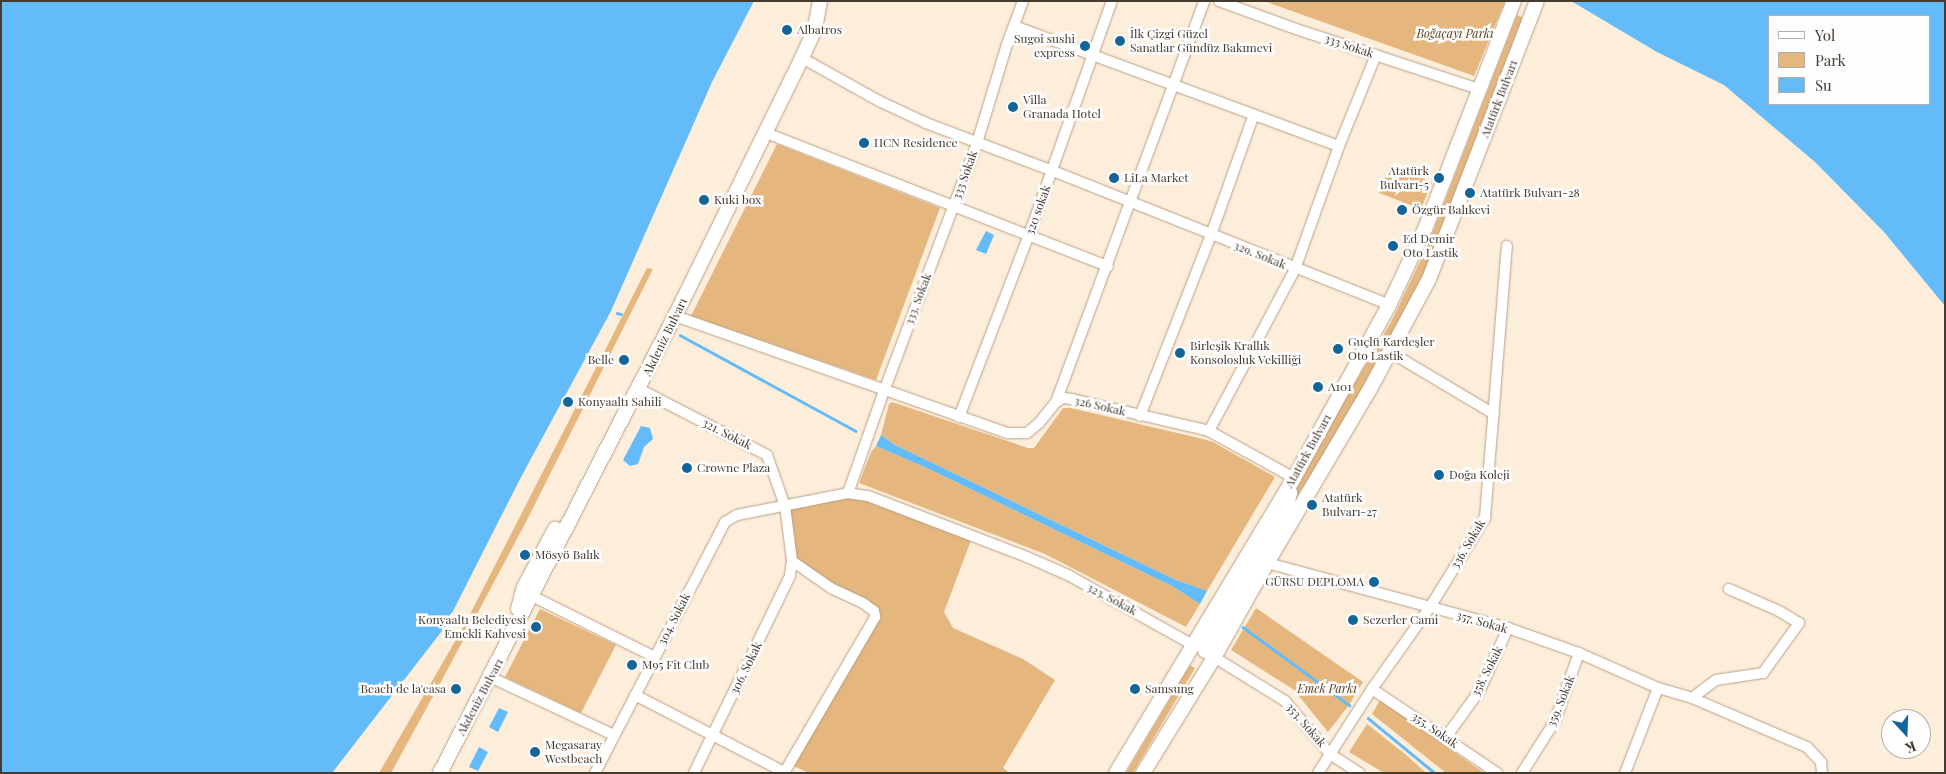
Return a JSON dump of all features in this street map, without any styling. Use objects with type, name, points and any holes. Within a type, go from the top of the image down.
[{"type":"main road","name":"Akdeniz Bulvarı","points":[[440,773],[509,641],[531,590],[576,498],[610,443],[639,389],[766,132],[815,29],[820,1]]},
{"type":"main road","name":"Atatürk Bulvarı","points":[[1143,773],[1203,652],[1294,478],[1389,305],[1425,229],[1514,1]]},
{"type":"main road","name":"Atatürk Bulvarı","points":[[1116,773],[1267,562],[1370,389],[1429,279],[1537,1]]},
{"type":"street","name":"333 Sokak","points":[[953,207],[977,143],[1014,26],[1024,1]]},
{"type":"street","name":"320 sokak","points":[[959,416],[1053,171],[1092,54],[1112,1]]},
{"type":"street","points":[[1056,402],[1108,266],[1172,84],[1204,1]]},
{"type":"street","name":"333 Sokak","points":[[1219,1],[1296,29],[1479,89]]},
{"type":"street","points":[[1014,26],[1339,146]]},
{"type":"street","points":[[1209,431],[1294,269],[1339,146],[1376,55]]},
{"type":"street","name":"329. Sokak","points":[[802,58],[879,101],[977,143],[1053,171],[1294,269],[1389,305]]},
{"type":"street","points":[[1140,416],[1211,235],[1254,114]]},
{"type":"street","points":[[766,132],[953,207],[1108,266]]},
{"type":"street","name":"333. Sokak","points":[[884,391],[953,207]]},
{"type":"street","name":"336. Sokak","points":[[1318,773],[1372,689],[1430,607],[1485,518],[1507,246]]},
{"type":"street","name":"326 Sokak","points":[[675,316],[1008,433],[1027,433],[1039,423],[1056,402],[1064,398],[1072,399],[1209,431],[1294,478]]},
{"type":"street","points":[[1390,352],[1494,414]]},
{"type":"street","name":"321. Sokak","points":[[639,389],[767,455],[785,506],[792,561]]},
{"type":"street","points":[[848,494],[884,391]]},
{"type":"street","name":"304. Sokak","points":[[595,773],[725,522],[737,515],[848,494]]},
{"type":"street","name":"323. Sokak","points":[[848,494],[868,496],[1027,557],[1068,576],[1155,622],[1203,652]]},
{"type":"street","points":[[636,695],[785,773],[875,617],[874,611],[863,603],[831,588],[792,561]]},
{"type":"street","name":"306. Sokak","points":[[694,773],[790,576],[792,561]]},
{"type":"street","name":"357. Sokak","points":[[1267,562],[1508,628],[1579,653],[1658,688],[1692,698],[1807,747],[1820,762],[1822,773]]},
{"type":"street","points":[[1692,698],[1716,680],[1763,673],[1799,623],[1779,611],[1729,589]]},
{"type":"street","points":[[531,590],[655,657]]},
{"type":"street","name":"358. Sokak","points":[[1446,737],[1480,690],[1508,628]]},
{"type":"street","name":"353. Sokak","points":[[1203,652],[1251,679],[1294,709],[1330,754],[1359,773]]},
{"type":"street","name":"359. Sokak","points":[[1522,773],[1555,721],[1579,653]]},
{"type":"street","points":[[490,677],[614,734]]},
{"type":"street","points":[[1625,773],[1658,688]]},
{"type":"street","name":"355. Sokak","points":[[1372,689],[1498,773]]},
{"type":"green space","name":"Boğaçayı Parkı","points":[[1264,1],[1505,1],[1474,76]]},
{"type":"green space","points":[[1517,15],[1526,19],[1424,275],[1326,453],[1292,503],[1302,472],[1391,322],[1427,247]]},
{"type":"green space","points":[[777,144],[940,208],[876,380],[691,316]]},
{"type":"green space","points":[[1389,166],[1432,182],[1421,209],[1379,193]]},
{"type":"green space","points":[[647,268],[653,269],[528,518],[391,773],[379,773],[465,624]]},
{"type":"green space","points":[[892,402],[1028,448],[1034,448],[1063,408],[1071,408],[1213,442],[1275,477],[1207,591],[1176,580],[895,445],[881,435],[889,404]]},
{"type":"green space","points":[[876,446],[929,469],[1172,586],[1200,604],[1186,627],[1045,554],[859,483],[871,452]]},
{"type":"green space","points":[[848,493],[973,535],[944,612],[953,628],[1023,659],[1055,680],[1003,768],[1010,773],[809,773],[789,764],[874,611],[792,561],[785,506]]},
{"type":"green space","name":"Emek Parkı","points":[[1256,608],[1363,682],[1349,705],[1328,732],[1294,690],[1231,650]]},
{"type":"green space","points":[[540,609],[616,645],[581,713],[505,677]]},
{"type":"green space","points":[[1190,665],[1195,668],[1133,773],[1126,773]]},
{"type":"green space","points":[[1380,700],[1484,773],[1446,773],[1372,714]]},
{"type":"green space","points":[[1367,724],[1426,773],[1384,773],[1349,752]]},
{"type":"water","points":[[1,1],[754,1],[712,82],[611,311],[520,479],[445,627],[332,773],[1,773]]},
{"type":"water","points":[[1571,1],[1945,1],[1945,306],[1884,232],[1815,162],[1724,85],[1657,52]]},
{"type":"water","points":[[986,231],[994,235],[986,254],[976,250]]},
{"type":"water","points":[[641,426],[650,428],[653,439],[644,447],[638,464],[630,466],[623,460]]},
{"type":"water","points":[[881,435],[895,445],[1176,580],[1207,591],[1200,604],[1172,586],[929,469],[876,446]]},
{"type":"water","points":[[499,708],[508,712],[498,732],[489,727]]},
{"type":"water","points":[[479,747],[488,752],[478,771],[469,767]]},
{"type":"waterway","points":[[617,313],[621,314]]},
{"type":"waterway","points":[[680,335],[856,431]]},
{"type":"waterway","points":[[1243,627],[1349,705]]},
{"type":"waterway","points":[[1368,718],[1435,773]]},
{"type":"place","name":"Albatros","points":[[787,30]]},
{"type":"place","name":"İlk Çizgi Güzel Sanatlar Gündüz Bakımevi","points":[[1120,41]]},
{"type":"place","name":"Sugoi sushi express","points":[[1085,46]]},
{"type":"place","name":"Villa Granada Hotel","points":[[1013,107]]},
{"type":"place","name":"HCN Residence","points":[[864,143]]},
{"type":"place","name":"LiLa Market","points":[[1114,178]]},
{"type":"place","name":"Atatürk Bulvarı-5","points":[[1439,178]]},
{"type":"place","name":"Atatürk Bulvarı-28","points":[[1470,193]]},
{"type":"place","name":"Kuki box","points":[[704,200]]},
{"type":"place","name":"Özgür Balıkevi","points":[[1402,210]]},
{"type":"place","name":"Ed Demir Oto Lastik","points":[[1393,246]]},
{"type":"place","name":"Guçlü Kardeşler Oto Lastik","points":[[1338,349]]},
{"type":"place","name":"Birleşik Krallık Konsolosluk Vekilliği","points":[[1180,353]]},
{"type":"place","name":"Belle","points":[[624,360]]},
{"type":"place","name":"A101","points":[[1318,387]]},
{"type":"place","name":"Konyaaltı Sahili","points":[[568,402]]},
{"type":"place","name":"Crowne Plaza","points":[[687,468]]},
{"type":"place","name":"Doğa Koleji","points":[[1439,475]]},
{"type":"place","name":"Atatürk Bulvarı-27","points":[[1312,505]]},
{"type":"place","name":"Mösyö Balık","points":[[525,555]]},
{"type":"place","name":"GÜRSU DEPLOMA","points":[[1374,582]]},
{"type":"place","name":"Sezerler Cami","points":[[1353,620]]},
{"type":"place","name":"Konyaaltı Belediyesi Emekli Kahvesi","points":[[536,627]]},
{"type":"place","name":"M95 Fit Club","points":[[632,665]]},
{"type":"place","name":"Beach de la'casa","points":[[456,689]]},
{"type":"place","name":"Samsung","points":[[1135,689]]},
{"type":"place","name":"Megasaray Westbeach","points":[[535,752]]}]
